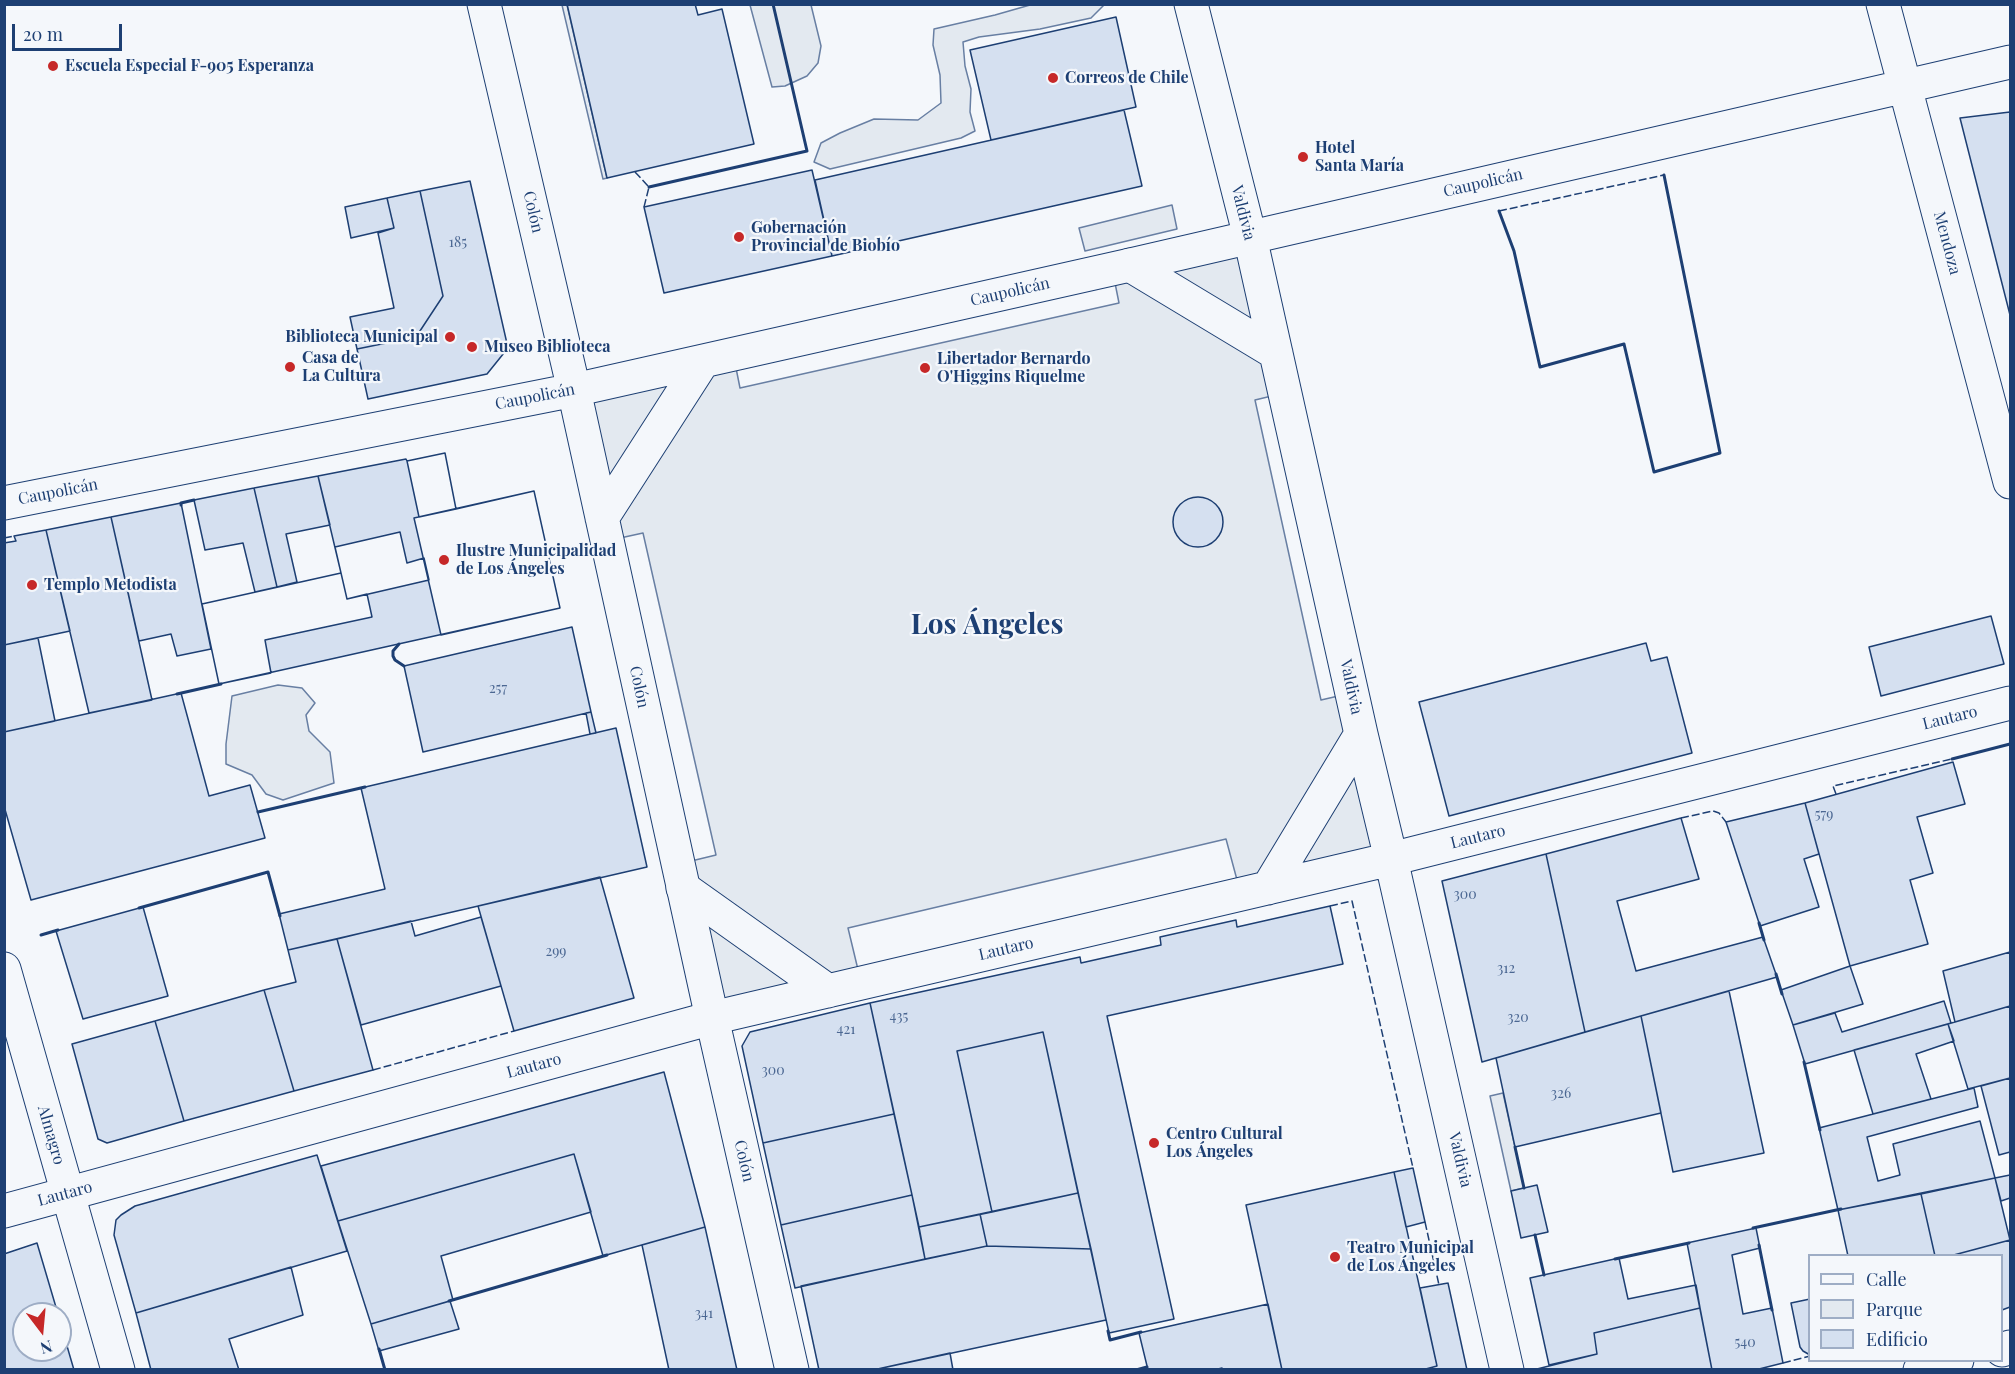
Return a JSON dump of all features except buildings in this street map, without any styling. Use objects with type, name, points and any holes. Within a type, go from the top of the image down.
[{"type":"main road","name":"Colón","points":[[484,4],[574,390],[792,1370]]},
{"type":"main road","name":"Valdivia","points":[[1191,4],[1250,237],[1507,1370]]},
{"type":"main road","name":"Mendoza","points":[[1883,4],[2010,482]]},
{"type":"main road","name":"Caupolicán","points":[[4,502],[574,390],[1130,265],[2010,62]]},
{"type":"main road","points":[[1130,265],[1276,352]]},
{"type":"main road","points":[[602,518],[703,361]]},
{"type":"main road","name":"Lautaro","points":[[4,1211],[712,1018],[1391,859],[2010,703]]},
{"type":"main road","points":[[1268,888],[1361,734]]},
{"type":"main road","points":[[683,888],[828,991]]},
{"type":"main road","name":"Almagro","points":[[4,969],[118,1370]]},
{"type":"main road","points":[[1920,1370],[1950,1362]]},
{"type":"green space","points":[[562,5],[567,5],[607,178],[603,179]]},
{"type":"green space","points":[[750,5],[811,5],[821,46],[818,63],[807,76],[785,86],[772,87]]},
{"type":"green space","points":[[1030,5],[1104,5],[1091,18],[1040,29],[979,37],[963,42],[965,66],[971,89],[970,112],[975,131],[961,138],[830,169],[814,162],[821,143],[840,133],[874,119],[918,120],[941,103],[940,75],[933,45],[934,29]]},
{"type":"green space","points":[[1172,205],[1177,229],[1085,251],[1079,228]]},
{"type":"green space","points":[[1245,243],[1280,394],[1255,400],[1321,700],[1347,694],[1385,856],[1240,891],[1226,839],[848,928],[860,978],[715,1013],[683,863],[716,855],[643,533],[611,540],[580,394],[734,358],[740,388],[1119,303],[1113,273]]},
{"type":"green space","points":[[278,685],[302,688],[315,703],[306,715],[309,731],[330,752],[334,783],[283,800],[266,794],[252,775],[226,764],[232,696]]},
{"type":"green space","points":[[1503,1093],[1524,1188],[1511,1191],[1490,1096]]},
{"type":"fence","points":[[635,172],[649,187],[644,207]]},
{"type":"fence","points":[[1499,211],[1664,175]]},
{"type":"fence","points":[[4,538],[14,536]]},
{"type":"fence","points":[[1836,794],[1833,786],[1952,759]]},
{"type":"fence","points":[[1681,818],[1713,811],[1719,813],[1726,822]]},
{"type":"fence","points":[[1330,906],[1352,901],[1413,1168]]},
{"type":"fence","points":[[373,1070],[514,1031]]},
{"type":"fence","points":[[1425,1222],[1439,1285]]},
{"type":"fence","points":[[1783,1363],[1808,1357]]},
{"type":"wall","points":[[649,187],[807,151],[773,4]]},
{"type":"wall","points":[[1499,211],[1514,251],[1540,367],[1624,344],[1654,472],[1720,453],[1664,175]]},
{"type":"wall","points":[[181,505],[181,503],[194,500]]},
{"type":"wall","points":[[399,644],[393,651],[393,656],[404,666]]},
{"type":"wall","points":[[177,694],[221,684]]},
{"type":"wall","points":[[1952,759],[2010,744]]},
{"type":"wall","points":[[258,812],[365,787]]},
{"type":"wall","points":[[139,908],[268,872],[280,916]]},
{"type":"wall","points":[[1759,923],[1764,940]]},
{"type":"wall","points":[[41,935],[58,930]]},
{"type":"wall","points":[[1776,974],[1782,994]]},
{"type":"wall","points":[[1804,1062],[1820,1130]]},
{"type":"wall","points":[[1515,1147],[1524,1188]]},
{"type":"wall","points":[[1753,1228],[1841,1209]]},
{"type":"wall","points":[[1535,1235],[1544,1275]]},
{"type":"wall","points":[[1615,1259],[1689,1243]]},
{"type":"wall","points":[[1759,1245],[1772,1310]]},
{"type":"wall","points":[[449,1301],[607,1255]]},
{"type":"wall","points":[[1108,1331],[1110,1340],[1141,1332]]},
{"type":"wall","points":[[379,1349],[385,1370]]},
{"type":"wall","points":[[1136,1370],[1147,1367]]},
{"type":"place","name":"Escuela Especial F-905 Esperanza","points":[[53,66]]},
{"type":"place","name":"Correos de Chile","points":[[1053,78]]},
{"type":"place","name":"Hotel Santa María","points":[[1303,157]]},
{"type":"place","name":"Gobernación Provincial de Biobío","points":[[739,237]]},
{"type":"place","name":"Biblioteca Municipal","points":[[450,337]]},
{"type":"place","name":"Museo Biblioteca","points":[[472,347]]},
{"type":"place","name":"Casa de La Cultura","points":[[290,367]]},
{"type":"place","name":"Libertador Bernardo O'Higgins Riquelme","points":[[925,368]]},
{"type":"place","name":"Ilustre Municipalidad de Los Ángeles","points":[[444,560]]},
{"type":"place","name":"Templo Metodista","points":[[32,585]]},
{"type":"place","name":"Centro Cultural Los Ángeles","points":[[1154,1143]]},
{"type":"place","name":"Teatro Municipal de Los Ángeles","points":[[1335,1257]]},
{"type":"district","name":"Los Ángeles","points":[[987,625]]}]
